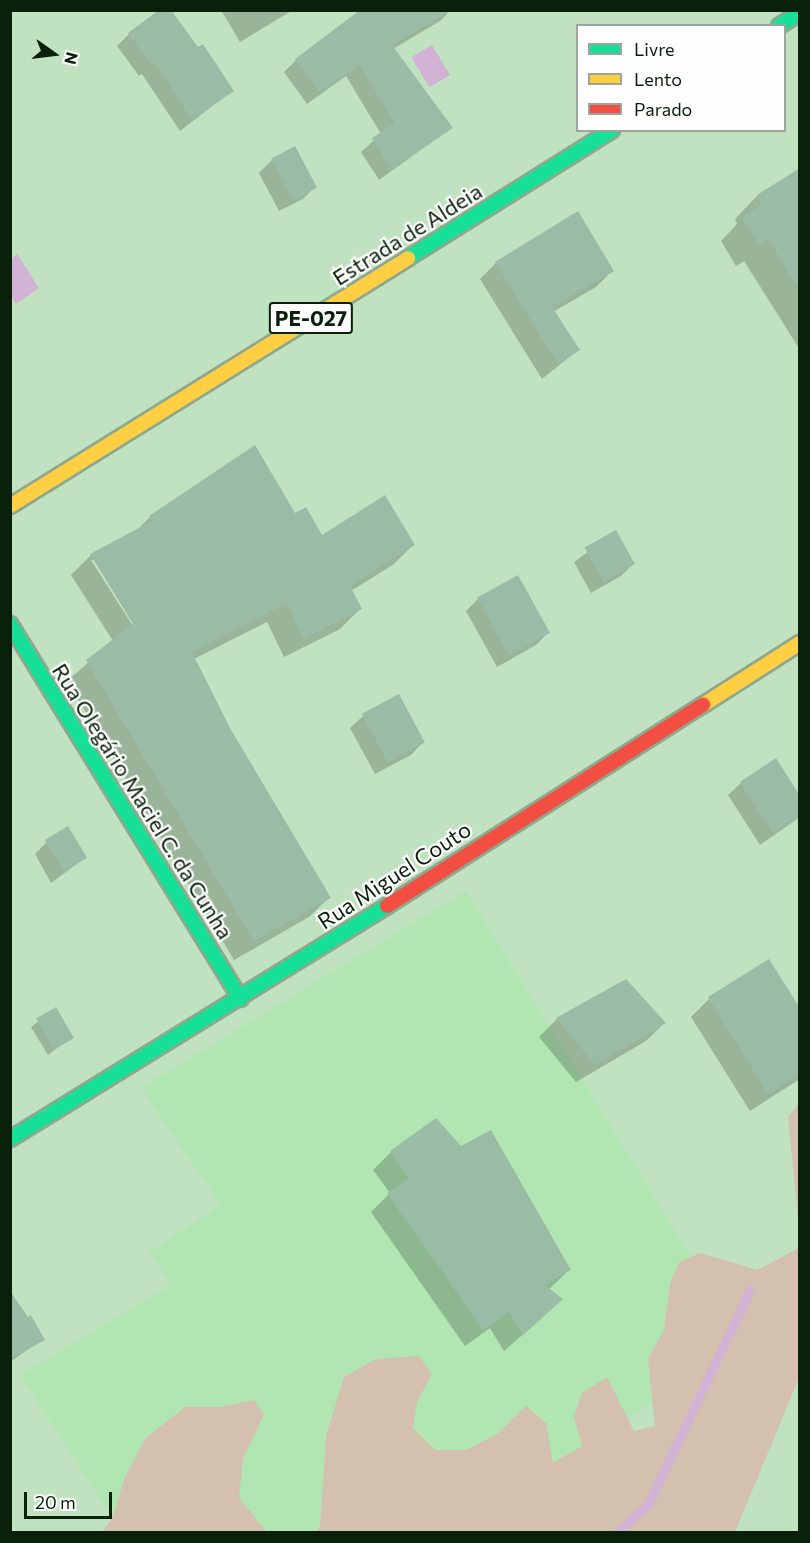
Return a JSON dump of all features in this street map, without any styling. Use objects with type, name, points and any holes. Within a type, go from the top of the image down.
[{"type":"street","points":[[782,24],[800,13]]},
{"type":"street","name":"Estrada de Aldeia","points":[[10,506],[609,132]]},
{"type":"street","name":"Rua Olegário Maciel C. da Cunha","points":[[10,624],[241,999]]},
{"type":"street","name":"Rua Miguel Couto","points":[[10,1139],[241,999],[800,643]]},
{"type":"shaded area","points":[[432,45],[450,75],[429,87],[411,57]]},
{"type":"shaded area","points":[[17,254],[39,288],[16,304],[11,296],[10,260]]},
{"type":"shaded area","points":[[466,891],[695,1263],[663,1396],[446,1532],[122,1532],[20,1375],[171,1285],[149,1252],[221,1205],[141,1088]]},
{"type":"shaded area","points":[[799,1104],[799,1227],[788,1117]]},
{"type":"shaded area","points":[[799,1248],[799,1378],[735,1532],[316,1532],[320,1527],[326,1436],[344,1377],[376,1359],[419,1356],[432,1374],[417,1402],[413,1428],[435,1450],[467,1450],[497,1434],[526,1406],[546,1423],[553,1463],[582,1446],[574,1417],[582,1393],[607,1377],[634,1431],[655,1426],[648,1359],[664,1330],[670,1283],[680,1261],[701,1253],[757,1270]]},
{"type":"shaded area","points":[[254,1400],[264,1414],[243,1459],[239,1498],[267,1532],[102,1532],[112,1518],[125,1477],[145,1439],[185,1407],[220,1407]]},
{"type":"building","points":[[159,10],[171,10],[198,47],[203,44],[234,91],[192,120],[155,63],[152,65],[128,33]]},
{"type":"building","points":[[360,10],[452,10],[392,45],[453,128],[392,169],[372,138],[395,123],[359,65],[320,93],[295,59]]},
{"type":"building","points":[[295,146],[317,187],[293,200],[271,159]]},
{"type":"building","points":[[800,168],[800,290],[768,239],[759,244],[742,217],[762,205],[757,195]]},
{"type":"building","points":[[578,211],[614,271],[552,307],[580,350],[558,364],[495,262]]},
{"type":"building","points":[[255,445],[295,513],[306,507],[322,535],[385,495],[415,545],[350,586],[362,609],[304,639],[287,603],[192,652],[230,728],[331,898],[254,941],[86,660],[133,624],[90,554],[152,521],[149,516]]},
{"type":"building","points":[[616,530],[635,564],[603,582],[585,547]]},
{"type":"building","points":[[518,575],[550,633],[509,656],[477,598]]},
{"type":"building","points":[[399,694],[425,743],[388,762],[362,714]]},
{"type":"building","points":[[776,758],[800,796],[800,816],[773,833],[740,782]]},
{"type":"building","points":[[68,826],[87,858],[64,872],[45,840]]},
{"type":"building","points":[[769,959],[800,1008],[800,1074],[768,1094],[708,997]]},
{"type":"building","points":[[626,979],[666,1023],[595,1065],[556,1018]]},
{"type":"building","points":[[56,1007],[74,1038],[54,1050],[36,1018]]},
{"type":"building","points":[[436,1118],[461,1146],[491,1130],[571,1270],[545,1285],[563,1299],[523,1335],[509,1312],[483,1330],[387,1193],[409,1178],[390,1151]]},
{"type":"building","points":[[10,1291],[28,1317],[31,1315],[45,1340],[10,1359]]},
{"type":"waterway","points":[[618,1532],[648,1504],[750,1290]]},
{"type":"traffic: fast","points":[[782,24],[800,13]]},
{"type":"traffic: fast","points":[[408,258],[609,132]]},
{"type":"traffic: fast","points":[[10,624],[241,999]]},
{"type":"traffic: fast","points":[[10,1139],[387,906]]},
{"type":"traffic: slow","points":[[10,506],[408,258]]},
{"type":"traffic: slow","points":[[703,705],[800,643]]},
{"type":"traffic: jam","points":[[387,906],[703,705]]}]
